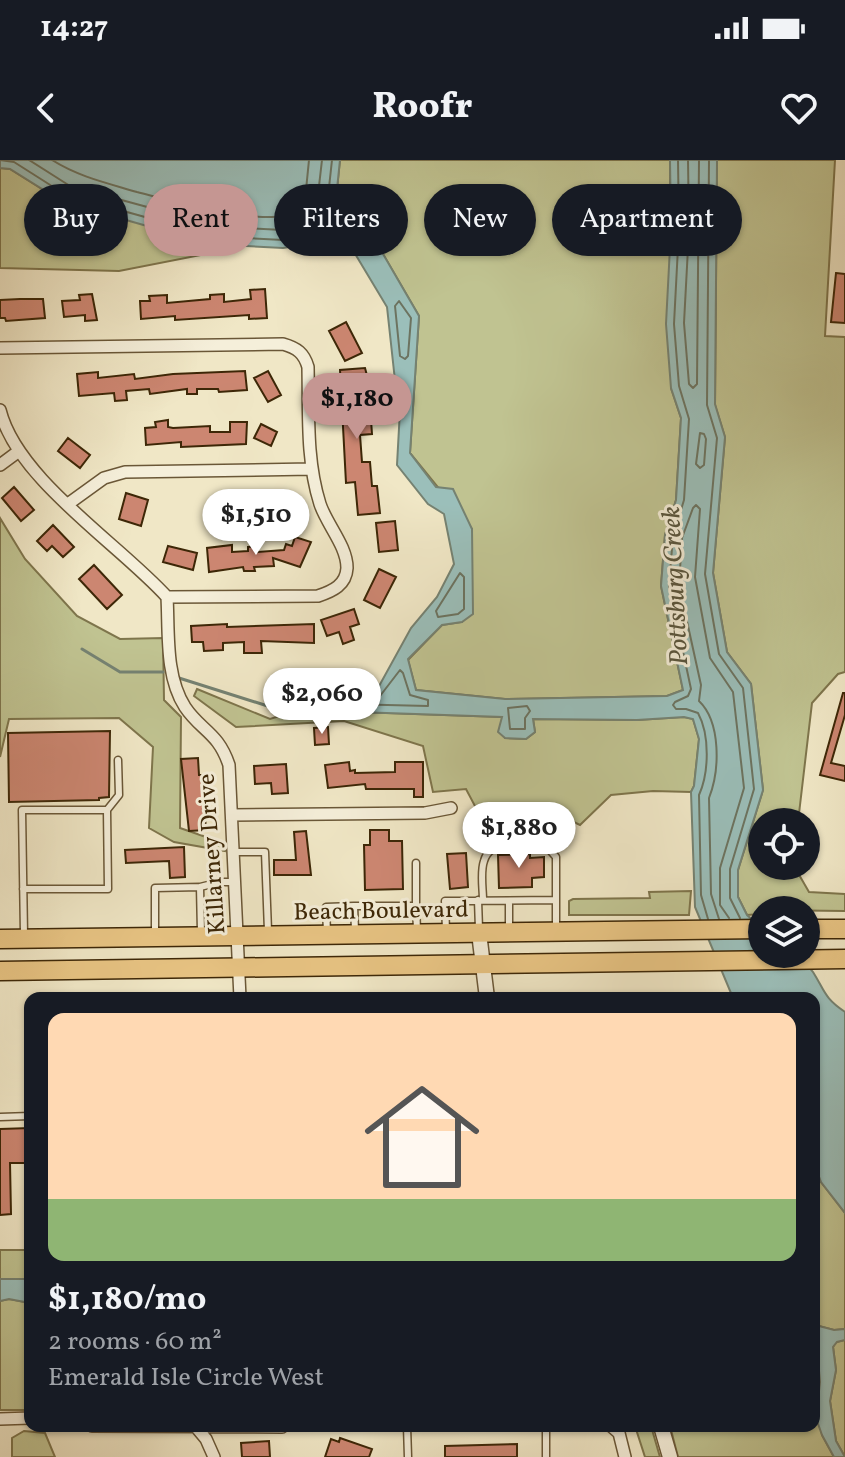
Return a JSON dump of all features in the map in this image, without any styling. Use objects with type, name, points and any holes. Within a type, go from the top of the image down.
[{"type":"highway","name":"Beach Boulevard","points":[[0,939],[748,929]]},
{"type":"highway","points":[[820,929],[845,929]]},
{"type":"highway","points":[[0,971],[845,959]]},
{"type":"street","points":[[0,348],[283,344],[300,351],[308,367],[312,469],[321,508],[346,559],[345,580],[338,588],[318,596],[167,597],[44,482],[10,437],[0,410]]},
{"type":"street","points":[[0,465],[19,451]]},
{"type":"street","points":[[68,504],[104,478],[125,472],[312,469]]},
{"type":"street","name":"Killarney Drive","points":[[167,597],[174,683],[185,708],[218,740],[229,765],[240,992]]},
{"type":"street","points":[[233,815],[425,813],[451,808]]},
{"type":"street","points":[[479,933],[486,992]]},
{"type":"street","points":[[0,1419],[24,1418]]},
{"type":"street","points":[[200,1432],[214,1457]]},
{"type":"street","points":[[618,1432],[625,1457]]},
{"type":"street","points":[[663,1432],[670,1457]]},
{"type":"lane","points":[[23,889],[108,889],[107,810],[119,795],[118,760]]},
{"type":"lane","points":[[24,939],[22,810],[107,810]]},
{"type":"lane","points":[[479,933],[484,862],[492,850],[505,844],[552,850],[556,857],[556,932]]},
{"type":"lane","points":[[234,852],[265,852],[268,935]]},
{"type":"lane","points":[[416,863],[417,933]]},
{"type":"lane","points":[[155,937],[155,888],[236,882]]},
{"type":"lane","points":[[200,887],[201,936]]},
{"type":"lane","points":[[446,933],[445,901],[555,900]]},
{"type":"lane","points":[[509,901],[509,932]]},
{"type":"lane","points":[[354,906],[355,934]]},
{"type":"lane","points":[[327,934],[326,907],[416,906]]},
{"type":"lane","points":[[0,1117],[24,1116]]},
{"type":"lane","points":[[407,1432],[408,1457]]},
{"type":"lane","points":[[546,1432],[546,1457]]},
{"type":"green space","points":[[340,160],[670,160],[670,184],[552,184],[552,256],[670,256],[671,388],[681,418],[676,500],[665,535],[661,586],[683,690],[667,696],[505,699],[416,690],[408,660],[442,625],[462,622],[472,529],[410,453],[419,316],[384,256],[408,256],[408,184],[338,184]]},
{"type":"green space","points":[[717,160],[835,160],[825,336],[845,337],[845,672],[838,674],[812,703],[800,808],[757,808],[763,790],[751,684],[727,652],[713,573],[725,437],[715,405],[716,256],[742,256],[742,184],[717,184]]},
{"type":"green space","points":[[0,168],[10,169],[34,184],[24,184],[24,256],[128,256],[128,219],[144,224],[144,256],[196,256],[119,271],[0,268]]},
{"type":"green space","points":[[0,518],[25,559],[77,616],[120,639],[163,638],[164,700],[181,717],[180,828],[226,844],[225,851],[174,842],[149,828],[153,747],[119,718],[9,719],[0,757]]},
{"type":"green space","points":[[197,689],[270,719],[299,710],[502,717],[505,738],[526,739],[535,732],[533,719],[684,717],[693,719],[699,739],[694,786],[691,792],[653,791],[611,795],[580,825],[539,805],[476,808],[466,789],[433,792],[423,746],[344,721],[236,727],[194,696]]},
{"type":"green space","points":[[748,838],[748,880],[802,880],[809,892],[845,894],[845,911],[820,911],[820,896],[748,896],[747,915],[738,897],[738,870]]},
{"type":"green space","points":[[691,891],[689,915],[569,915],[569,901],[573,899],[650,898],[649,892]]},
{"type":"green space","points":[[820,1179],[845,1213],[845,1329],[820,1326]]},
{"type":"green space","points":[[0,1250],[24,1250],[24,1279],[0,1279]]},
{"type":"green space","points":[[0,1301],[24,1302],[24,1410],[0,1410]]},
{"type":"green space","points":[[845,1340],[845,1457],[836,1441],[830,1401],[836,1370],[833,1347],[836,1342]]},
{"type":"green space","points":[[820,1422],[822,1435],[834,1457],[678,1457],[672,1432],[820,1432]]},
{"type":"green space","points":[[24,1431],[45,1433],[55,1457],[12,1457],[12,1438]]},
{"type":"green space","points":[[637,1432],[653,1432],[660,1457],[645,1457]]},
{"type":"water","points":[[0,160],[340,160],[338,184],[274,184],[274,248],[258,247],[258,184],[144,184],[144,225],[128,221],[128,184],[34,184],[10,169],[0,168]]},
{"type":"water","points":[[670,160],[717,160],[717,184],[670,184]]},
{"type":"water","name":"Pottsburg Creek","points":[[356,256],[384,256],[419,316],[410,453],[436,487],[453,489],[472,529],[473,614],[462,622],[442,625],[408,659],[416,690],[505,699],[667,696],[683,690],[661,586],[665,535],[676,500],[681,418],[671,388],[666,324],[670,256],[716,256],[715,404],[725,437],[713,573],[727,652],[751,684],[763,790],[757,808],[748,808],[748,838],[738,870],[738,897],[748,916],[748,968],[810,968],[829,998],[845,1012],[845,1213],[820,1179],[820,992],[730,992],[695,907],[691,792],[699,739],[693,719],[533,719],[535,732],[526,739],[505,738],[498,732],[502,717],[299,710],[286,702],[287,689],[313,686],[378,688],[411,628],[437,597],[454,564],[444,514],[428,504],[397,465],[400,410],[388,409],[387,400],[397,399],[387,307]]},
{"type":"water","points":[[0,1279],[24,1279],[24,1302],[0,1301]]},
{"type":"water","points":[[820,1326],[845,1329],[845,1340],[833,1347],[836,1370],[830,1401],[836,1441],[845,1457],[834,1457],[822,1435]]},
{"type":"building","points":[[836,273],[845,274],[845,323],[831,322]]},
{"type":"building","points":[[265,289],[267,318],[249,319],[249,315],[141,319],[140,301],[150,301],[149,296],[167,295],[167,303],[210,299],[210,295],[224,294],[224,302],[251,299],[250,290]]},
{"type":"building","points":[[92,294],[97,320],[85,321],[85,315],[64,317],[62,301],[80,300],[79,295]]},
{"type":"building","points":[[43,299],[45,318],[6,321],[0,318],[0,300]]},
{"type":"building","points":[[346,322],[362,353],[345,361],[329,331]]},
{"type":"building","points":[[365,368],[371,391],[357,393],[360,421],[371,420],[372,434],[360,435],[362,462],[370,462],[372,486],[377,486],[380,513],[358,515],[355,482],[346,483],[340,370]]},
{"type":"building","points":[[245,371],[247,390],[219,392],[218,389],[197,389],[197,394],[187,394],[187,389],[150,394],[149,389],[126,391],[127,400],[115,401],[114,393],[79,396],[77,374],[98,372],[98,378],[134,374],[135,379]]},
{"type":"building","points":[[268,371],[281,395],[268,402],[254,378]]},
{"type":"building","points":[[168,420],[168,427],[210,426],[210,432],[230,432],[230,422],[247,422],[246,444],[181,447],[181,442],[146,445],[145,428],[156,427],[155,422]]},
{"type":"building","points":[[261,424],[277,432],[271,446],[254,438]]},
{"type":"building","points":[[68,438],[90,455],[80,468],[58,451]]},
{"type":"building","points":[[14,487],[34,510],[21,521],[2,498]]},
{"type":"building","points":[[126,493],[148,500],[141,526],[119,519]]},
{"type":"building","points":[[272,496],[293,514],[283,526],[260,510]]},
{"type":"building","points":[[237,499],[238,516],[234,516],[234,528],[215,529],[210,500]]},
{"type":"building","points":[[395,521],[398,550],[379,552],[376,523]]},
{"type":"building","points":[[53,525],[74,547],[63,557],[52,546],[47,551],[37,541]]},
{"type":"building","points":[[295,537],[311,542],[300,567],[273,558],[274,566],[254,567],[255,571],[244,571],[243,567],[209,572],[207,548],[232,545],[232,552],[248,551],[248,547],[258,546],[258,552],[284,550],[286,544],[292,546]]},
{"type":"building","points":[[168,546],[197,553],[193,570],[163,562]]},
{"type":"building","points":[[94,565],[122,595],[107,609],[79,579]]},
{"type":"building","points":[[379,569],[396,577],[380,608],[364,600]]},
{"type":"building","points":[[354,609],[359,624],[350,627],[354,640],[343,644],[339,632],[327,636],[321,620]]},
{"type":"building","points":[[227,624],[227,627],[314,624],[314,643],[261,641],[262,653],[244,653],[244,642],[223,643],[223,650],[204,651],[203,642],[192,642],[191,626]]},
{"type":"building","points":[[843,693],[845,715],[831,763],[845,766],[845,781],[820,775]]},
{"type":"building","points":[[328,727],[329,744],[315,745],[314,728]]},
{"type":"building","points":[[110,731],[109,797],[99,800],[9,802],[8,733]]},
{"type":"building","points":[[198,758],[206,830],[189,831],[181,759]]},
{"type":"building","points":[[349,762],[350,771],[355,770],[355,773],[395,772],[395,762],[423,762],[423,797],[414,797],[414,789],[366,789],[365,784],[328,788],[325,765]]},
{"type":"building","points":[[286,764],[288,793],[272,794],[271,783],[255,784],[254,766]]},
{"type":"building","points":[[370,830],[389,830],[389,841],[402,841],[403,889],[365,890],[364,845],[370,845]]},
{"type":"building","points":[[306,831],[311,875],[274,875],[274,860],[296,860],[294,832]]},
{"type":"building","points":[[184,847],[185,877],[170,878],[169,861],[126,863],[125,850]]},
{"type":"building","points":[[466,853],[468,887],[450,889],[447,854]]},
{"type":"building","points":[[530,854],[530,858],[544,857],[544,877],[532,878],[532,887],[499,888],[498,855]]},
{"type":"building","points":[[24,1128],[24,1163],[10,1163],[11,1214],[0,1215],[0,1129]]},
{"type":"building","points":[[340,1438],[372,1449],[369,1457],[325,1457],[331,1439],[339,1442]]},
{"type":"building","points":[[269,1441],[270,1457],[242,1457],[241,1443]]},
{"type":"building","points":[[517,1444],[517,1457],[445,1457],[445,1446]]},
{"type":"waterway","points":[[82,649],[120,672],[163,672]]},
{"type":"waterway","points":[[179,678],[274,708],[286,702]]}]
